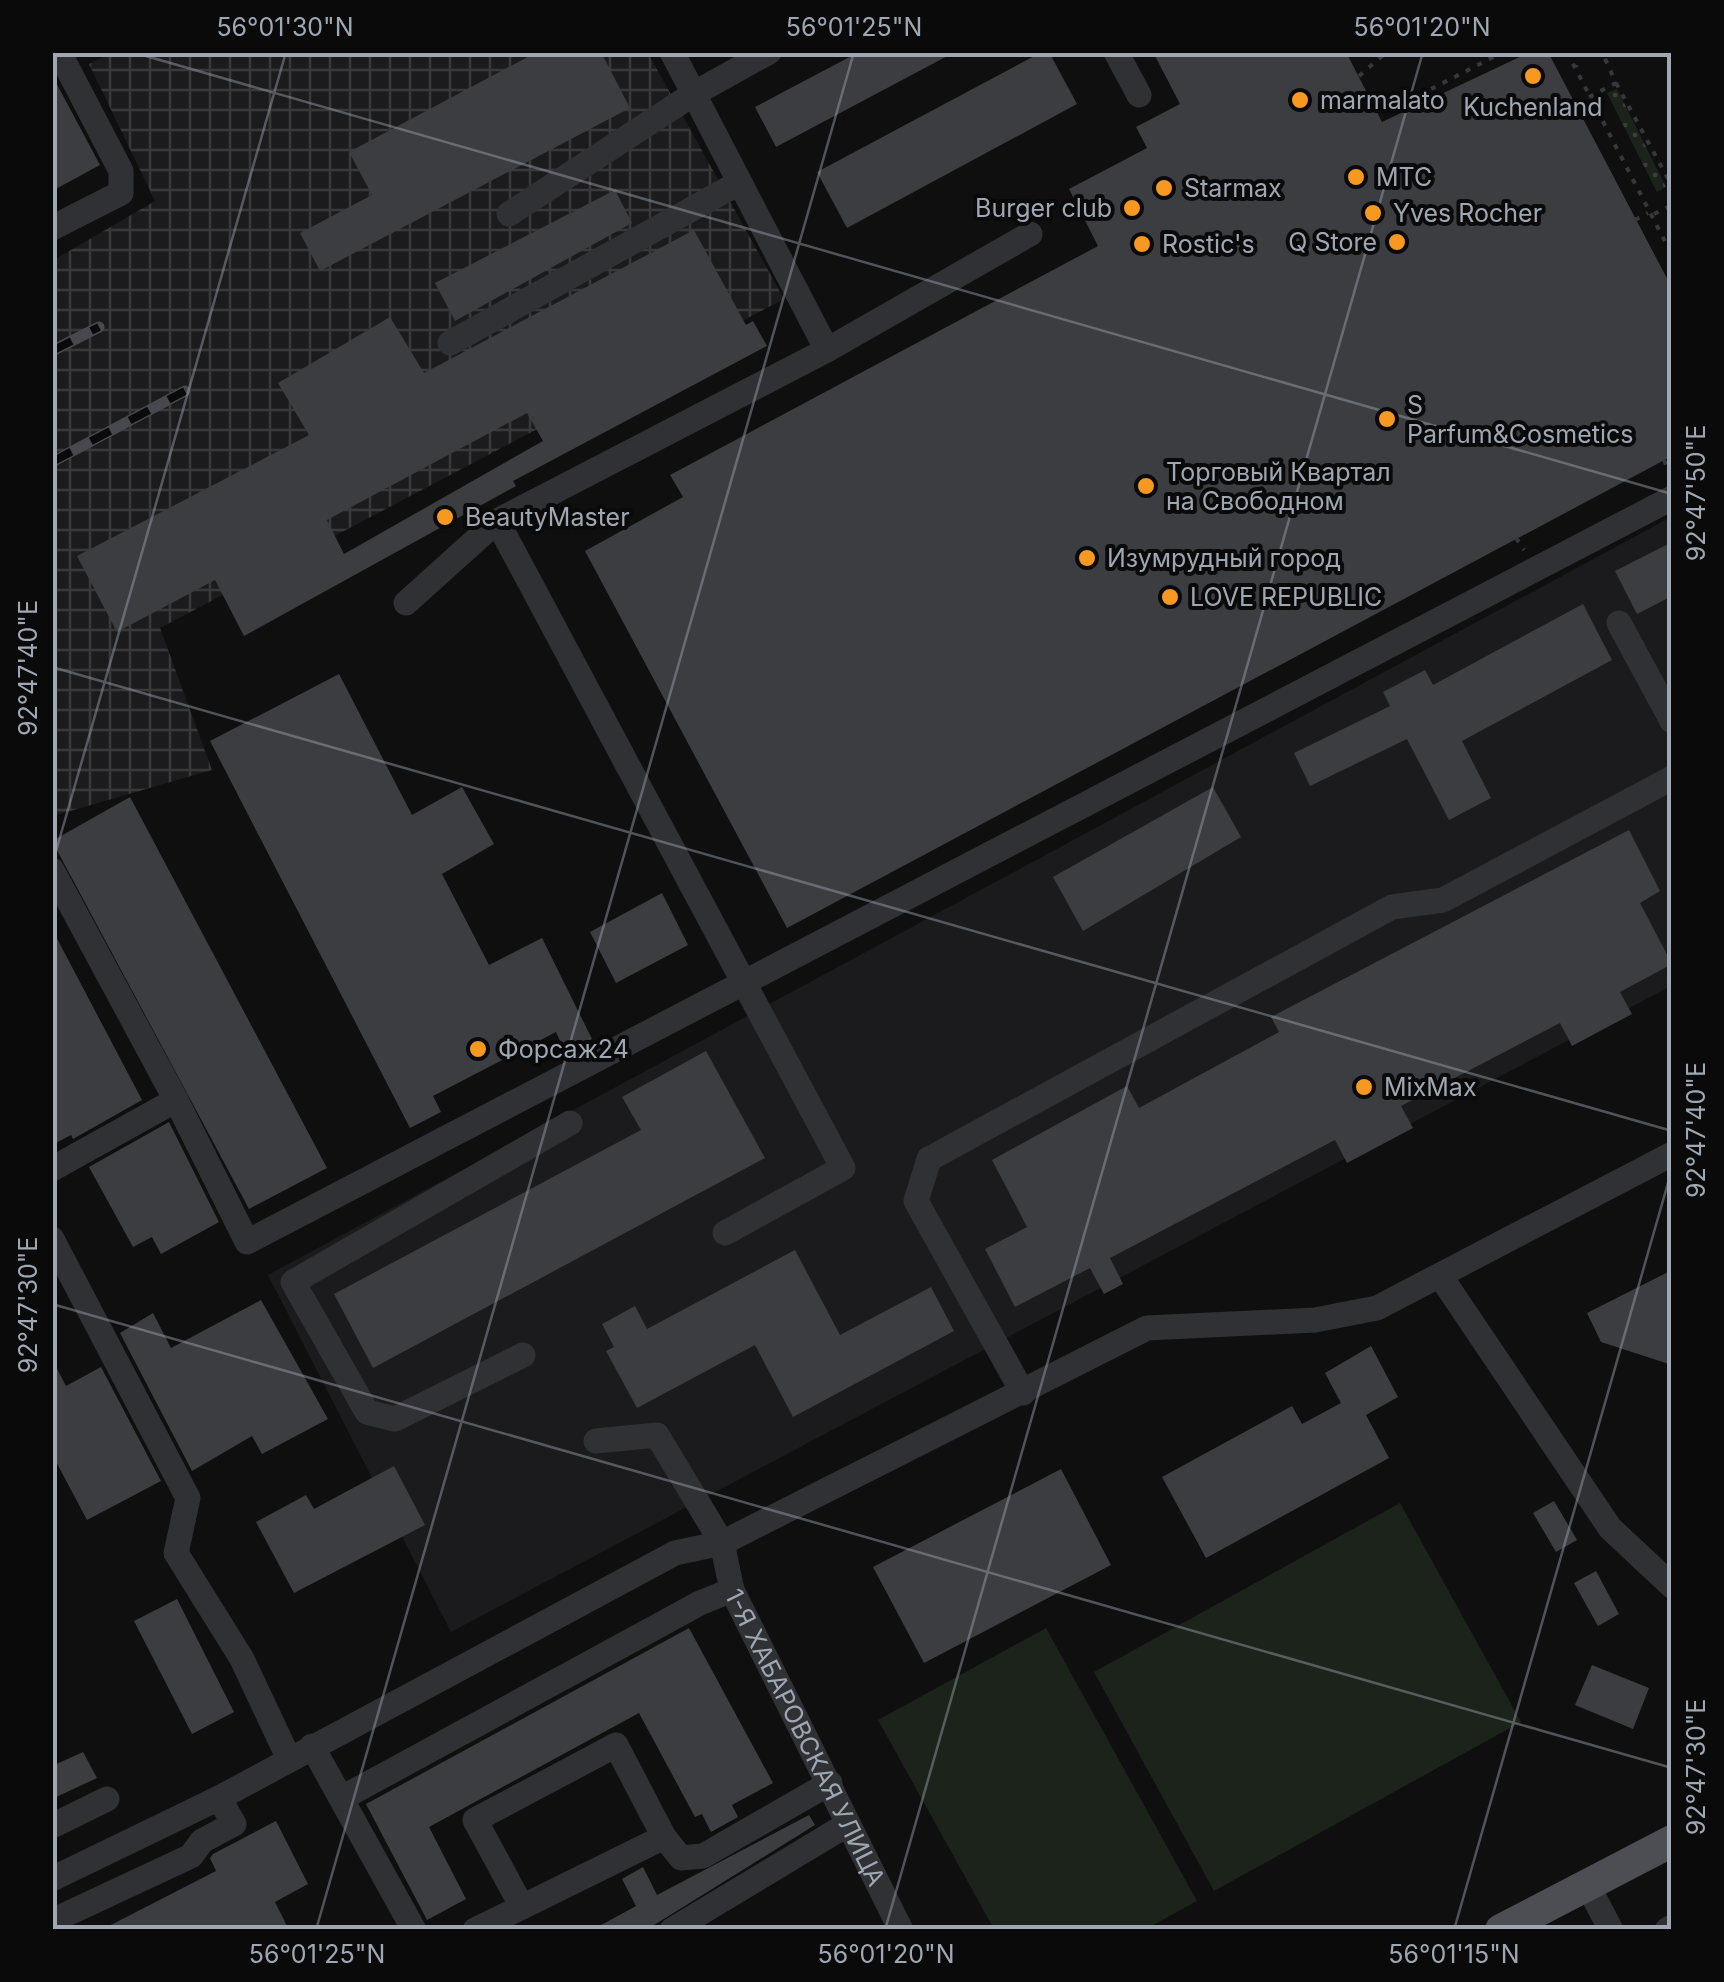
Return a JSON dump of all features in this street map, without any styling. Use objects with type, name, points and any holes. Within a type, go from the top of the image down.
[{"type":"main road","points":[[1501,1930],[1672,1841]]},
{"type":"street","points":[[52,228],[121,193],[121,171],[59,52]]},
{"type":"street","points":[[672,52],[737,184],[827,350]]},
{"type":"street","points":[[509,214],[695,93],[770,52]]},
{"type":"street","points":[[1116,52],[1139,94]]},
{"type":"street","points":[[450,343],[737,184]]},
{"type":"street","points":[[406,603],[497,520],[827,350],[1030,234]]},
{"type":"street","points":[[52,870],[176,1100],[247,1242],[1672,498]]},
{"type":"street","points":[[497,520],[843,1168],[725,1232]]},
{"type":"street","points":[[1620,623],[1672,721]]},
{"type":"street","points":[[1022,1394],[916,1201],[928,1159],[1392,906],[1443,900],[1672,778]]},
{"type":"street","points":[[52,1169],[176,1100]]},
{"type":"street","points":[[523,1355],[395,1418],[367,1412],[293,1282],[570,1123]]},
{"type":"street","points":[[52,1878],[219,1798],[675,1553],[722,1543],[1147,1328],[1316,1320],[1377,1308],[1672,1154]]},
{"type":"street","points":[[52,1239],[188,1498],[176,1552],[301,1752],[342,1798],[414,1930]]},
{"type":"street","points":[[1441,1277],[1610,1528],[1672,1586]]},
{"type":"street","name":"1-Я ХАБАРОВСКАЯ УЛИЦА","points":[[596,1440],[657,1435],[722,1543],[732,1590],[902,1930]]},
{"type":"street","points":[[342,1798],[700,1603],[732,1590]]},
{"type":"street","points":[[522,1907],[475,1820],[616,1745],[664,1837],[681,1858],[702,1856],[830,1784]]},
{"type":"street","points":[[52,1921],[191,1856],[202,1841],[234,1824],[219,1798]]},
{"type":"street","points":[[52,1826],[107,1799]]},
{"type":"street","points":[[672,1930],[848,1824]]},
{"type":"street","points":[[476,1930],[664,1837]]},
{"type":"street","points":[[1587,1884],[1611,1930]]},
{"type":"path","points":[[1359,76],[1387,52]]},
{"type":"path","points":[[1408,101],[1503,52]]},
{"type":"path","points":[[1567,52],[1672,255]]},
{"type":"path","points":[[1576,52],[1576,72]]},
{"type":"path","points":[[1602,52],[1672,186]]},
{"type":"path","points":[[1589,97],[1616,84]]},
{"type":"path","points":[[1634,220],[1672,205]]},
{"type":"path","points":[[1664,460],[1672,476]]},
{"type":"shaded area","points":[[111,53],[648,53],[784,299],[160,628],[212,770],[53,816],[52,261],[155,201],[89,64]]},
{"type":"shaded area","points":[[1617,89],[1666,187],[1657,192],[1607,93]]},
{"type":"shaded area","points":[[1671,517],[1671,986],[451,1632],[268,1275]]},
{"type":"shaded area","points":[[1400,1503],[1521,1722],[1214,1891],[1094,1672]]},
{"type":"shaded area","points":[[1046,1628],[1197,1901],[1146,1929],[994,1929],[878,1720]]},
{"type":"building","points":[[537,52],[601,52],[630,108],[320,271],[300,233],[372,195],[349,152]]},
{"type":"building","points":[[859,52],[955,52],[776,147],[755,107]]},
{"type":"building","points":[[1042,52],[1049,52],[1077,104],[847,228],[817,172]]},
{"type":"building","name":"Торговый Квартал на Свободном","points":[[1153,52],[1346,52],[1382,122],[1530,52],[1548,52],[1672,288],[1672,456],[787,928],[585,551],[683,497],[670,475],[1098,246],[1069,189],[1147,148],[1136,127],[1180,104]]},
{"type":"building","points":[[52,75],[100,165],[52,191]]},
{"type":"building","points":[[615,190],[632,223],[455,321],[435,283]]},
{"type":"building","points":[[694,230],[746,325],[753,321],[767,346],[513,481],[516,486],[244,636],[215,580],[117,632],[77,556],[309,435],[278,383],[390,317],[424,373]],"holes":[[[527,413],[543,441],[344,554],[327,520]]]},
{"type":"building","points":[[1672,542],[1672,596],[1637,614],[1615,571]]},
{"type":"building","points":[[1583,604],[1612,660],[1462,741],[1491,798],[1449,820],[1407,739],[1310,786],[1294,753],[1390,706],[1383,692],[1425,670],[1433,685]]},
{"type":"building","points":[[339,674],[412,815],[462,787],[494,844],[442,874],[489,965],[542,938],[592,1039],[565,1052],[556,1032],[433,1096],[441,1112],[410,1128],[210,741]]},
{"type":"building","points":[[1213,787],[1241,837],[1083,931],[1053,877]]},
{"type":"building","points":[[130,797],[327,1168],[249,1209],[52,841]]},
{"type":"building","name":"MixMax","points":[[1629,830],[1660,891],[1640,903],[1672,964],[1620,992],[1632,1014],[1572,1046],[1560,1023],[1401,1106],[1413,1128],[1347,1163],[1335,1140],[1110,1258],[1123,1284],[1104,1294],[1090,1268],[1015,1307],[985,1249],[1027,1227],[992,1160],[1127,1086],[1139,1108],[1279,1032],[1271,1017]]},
{"type":"building","points":[[662,893],[688,945],[616,983],[590,932]]},
{"type":"building","points":[[52,929],[142,1100],[73,1139],[71,1135],[52,1145]]},
{"type":"building","points":[[706,1051],[765,1158],[373,1368],[334,1294],[641,1130],[622,1097]]},
{"type":"building","points":[[169,1122],[219,1222],[161,1254],[152,1237],[133,1247],[89,1167]]},
{"type":"building","points":[[795,1250],[840,1335],[931,1287],[954,1331],[793,1417],[755,1345],[637,1408],[606,1351],[614,1347],[602,1324],[635,1306],[647,1329]]},
{"type":"building","points":[[1672,1270],[1672,1365],[1601,1342],[1587,1313]]},
{"type":"building","points":[[261,1300],[328,1419],[262,1454],[252,1436],[192,1471],[120,1333],[153,1313],[171,1348]]},
{"type":"building","points":[[1371,1346],[1398,1397],[1366,1415],[1389,1458],[1206,1558],[1162,1477],[1292,1406],[1302,1424],[1341,1403],[1325,1373]]},
{"type":"building","points":[[52,1359],[66,1386],[101,1367],[161,1481],[87,1520],[52,1454]]},
{"type":"building","points":[[394,1466],[425,1525],[294,1593],[256,1522],[306,1495],[314,1509]]},
{"type":"building","points":[[1061,1469],[1111,1565],[924,1663],[873,1567]]},
{"type":"building","points":[[1554,1501],[1577,1540],[1556,1552],[1533,1513]]},
{"type":"building","points":[[1596,1571],[1619,1614],[1598,1626],[1574,1583]]},
{"type":"building","points":[[177,1599],[234,1712],[192,1734],[134,1621]]},
{"type":"building","points":[[689,1628],[773,1783],[732,1805],[738,1817],[711,1832],[702,1814],[695,1817],[639,1713],[429,1827],[466,1899],[427,1920],[366,1804]]},
{"type":"building","points":[[1592,1665],[1649,1688],[1633,1729],[1575,1705]]},
{"type":"building","points":[[83,1752],[97,1778],[52,1799],[52,1766]]},
{"type":"building","points":[[809,1815],[815,1825],[646,1930],[592,1930],[636,1906],[622,1879],[643,1867],[657,1895]]},
{"type":"building","points":[[276,1821],[308,1884],[275,1902],[289,1930],[101,1930],[216,1871],[210,1858],[213,1854]]},
{"type":"railway","points":[[52,351],[99,327]]},
{"type":"railway","points":[[52,462],[185,391]]},
{"type":"place","name":"Kuchenland","points":[[1533,76]]},
{"type":"place","name":"marmalato","points":[[1300,100]]},
{"type":"place","name":"МТС","points":[[1356,177]]},
{"type":"place","name":"Starmax","points":[[1164,188]]},
{"type":"place","name":"Burger club","points":[[1132,208]]},
{"type":"place","name":"Yves Rocher","points":[[1373,213]]},
{"type":"place","name":"Q Store","points":[[1397,242]]},
{"type":"place","name":"Rostic's","points":[[1142,244]]},
{"type":"place","name":"S Parfum&Cosmetics","points":[[1387,419]]},
{"type":"place","name":"Торговый Квартал на Свободном","points":[[1146,486]]},
{"type":"place","name":"BeautyMaster","points":[[445,517]]},
{"type":"place","name":"Изумрудный город","points":[[1087,558]]},
{"type":"place","name":"LOVE REPUBLIC","points":[[1170,597]]},
{"type":"place","name":"Форсаж24","points":[[478,1049]]},
{"type":"place","name":"MixMax","points":[[1364,1087]]}]
